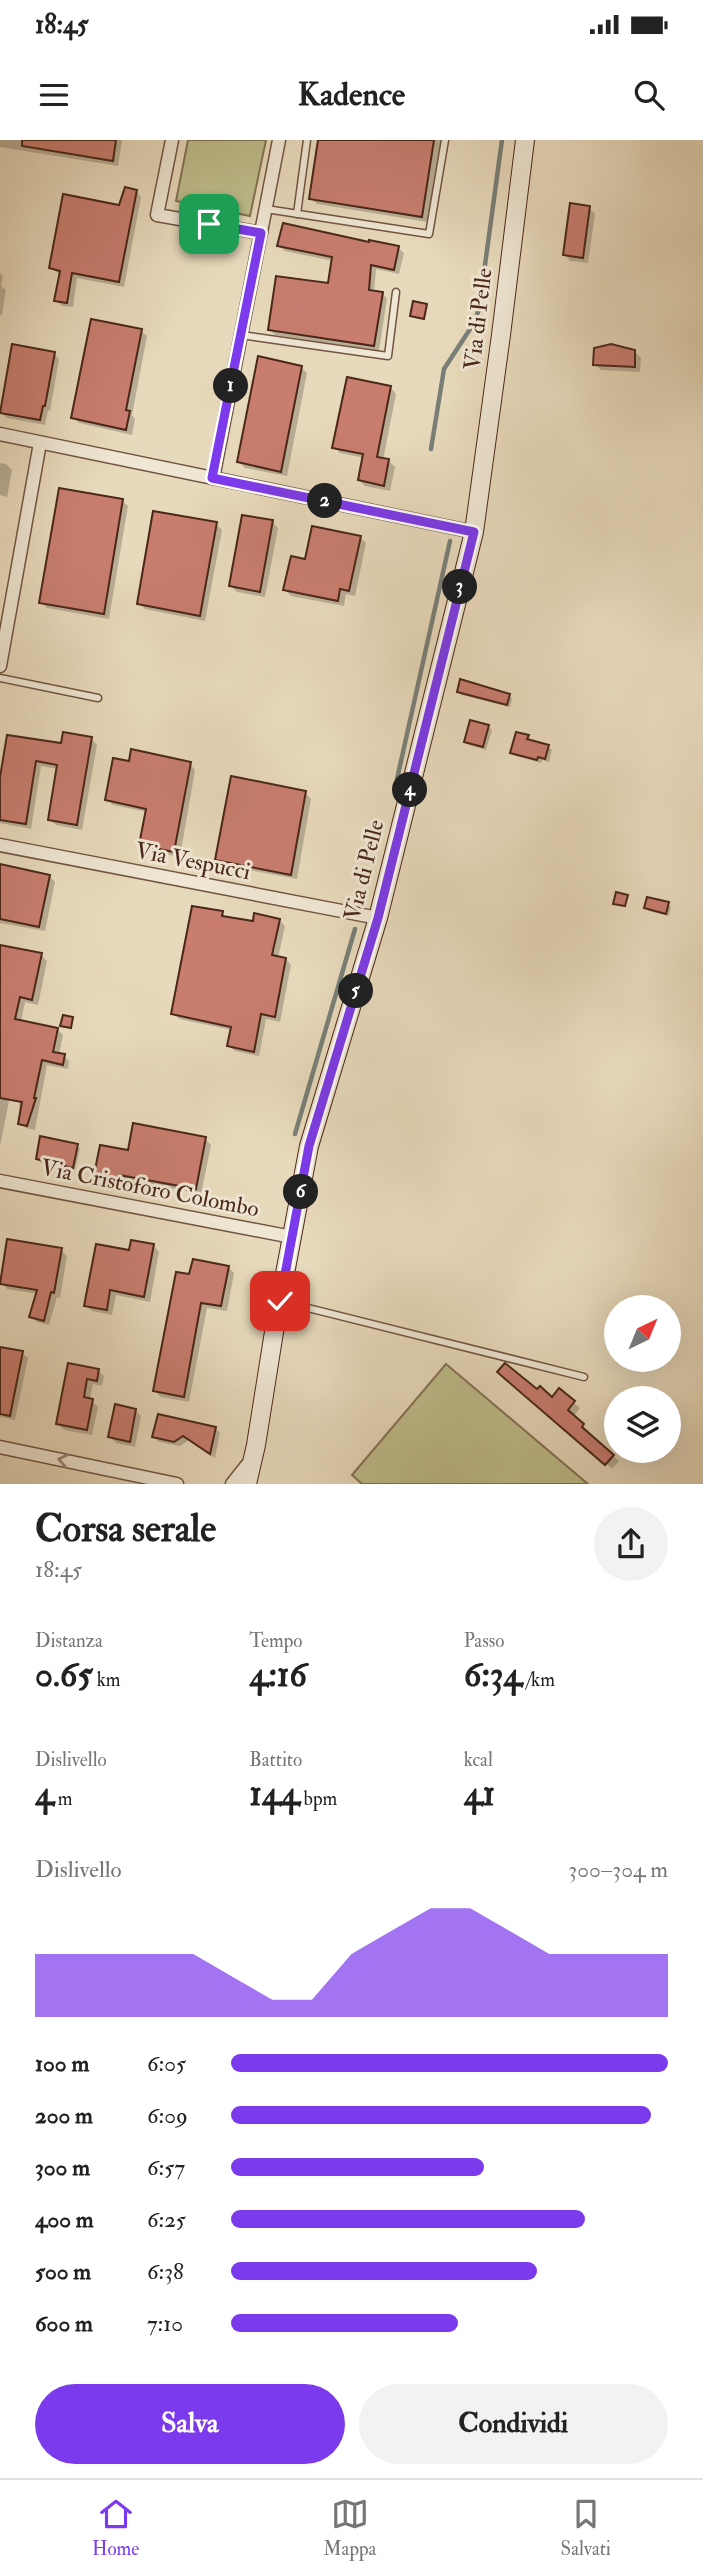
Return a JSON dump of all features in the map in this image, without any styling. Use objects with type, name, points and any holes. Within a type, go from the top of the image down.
[{"type":"street","points":[[172,140],[157,215],[261,233]]},
{"type":"street","points":[[212,478],[279,140]]},
{"type":"street","name":"Via di Pelle","points":[[247,1484],[309,1146],[378,918],[474,532],[502,335],[525,140]]},
{"type":"street","points":[[0,434],[474,532]]},
{"type":"street","points":[[0,666],[40,443]]},
{"type":"street","name":"Via Vespucci","points":[[0,845],[378,918]]},
{"type":"street","name":"Via Cristoforo Colombo","points":[[0,1181],[292,1237]]},
{"type":"street","points":[[232,1484],[248,1465],[256,1446]]},
{"type":"street","points":[[0,1447],[177,1484]]},
{"type":"lane","points":[[296,214],[307,140]]},
{"type":"lane","points":[[265,209],[429,234],[445,140]]},
{"type":"lane","points":[[241,335],[388,356],[396,292]]},
{"type":"lane","points":[[0,678],[98,698]]},
{"type":"lane","points":[[280,1301],[584,1377]]},
{"type":"shaded area","points":[[188,140],[266,140],[250,216],[176,201]]},
{"type":"shaded area","points":[[446,1364],[588,1484],[362,1484],[352,1475]]},
{"type":"building","points":[[22,140],[116,140],[113,161],[22,146]]},
{"type":"building","points":[[318,140],[434,140],[422,217],[309,199]]},
{"type":"building","points":[[125,187],[137,190],[119,282],[72,273],[67,303],[54,301],[60,271],[49,268],[63,194],[119,205]]},
{"type":"building","points":[[570,203],[590,206],[583,258],[563,255]]},
{"type":"building","points":[[283,223],[399,246],[394,270],[371,265],[369,290],[383,292],[374,346],[268,330],[276,276],[328,283],[332,257],[277,246]]},
{"type":"building","points":[[413,301],[427,304],[424,319],[410,316]]},
{"type":"building","points":[[91,319],[142,329],[126,410],[130,411],[126,430],[71,418]]},
{"type":"building","points":[[12,344],[55,352],[40,420],[0,413]]},
{"type":"building","points":[[611,344],[635,350],[635,367],[593,365],[594,348]]},
{"type":"building","points":[[258,356],[302,366],[281,472],[237,462]]},
{"type":"building","points":[[347,377],[391,386],[377,457],[389,459],[384,486],[358,480],[363,454],[332,448]]},
{"type":"building","points":[[59,488],[123,499],[104,614],[39,603]]},
{"type":"building","points":[[153,511],[217,522],[200,616],[137,604]]},
{"type":"building","points":[[242,515],[273,520],[260,592],[229,586]]},
{"type":"building","points":[[312,526],[361,536],[349,591],[340,589],[338,601],[283,590],[291,556],[305,559]]},
{"type":"building","points":[[460,679],[510,694],[507,705],[457,692]]},
{"type":"building","points":[[470,720],[489,725],[483,747],[464,742]]},
{"type":"building","points":[[63,732],[92,737],[77,825],[48,820],[57,765],[36,761],[26,824],[0,820],[0,777],[7,735],[61,743]]},
{"type":"building","points":[[516,732],[529,735],[527,739],[549,745],[545,759],[538,757],[537,760],[510,753]]},
{"type":"building","points":[[131,749],[191,762],[174,852],[139,845],[146,809],[105,800],[113,758],[129,761]]},
{"type":"building","points":[[231,776],[306,791],[291,875],[215,860]]},
{"type":"building","points":[[0,864],[50,875],[39,927],[0,919]]},
{"type":"building","points":[[616,892],[628,895],[625,906],[613,904]]},
{"type":"building","points":[[647,897],[669,902],[666,914],[644,908]]},
{"type":"building","points":[[192,906],[223,911],[222,916],[253,921],[254,913],[280,919],[272,955],[286,958],[275,1017],[261,1014],[254,1052],[227,1046],[231,1027],[171,1014]]},
{"type":"building","points":[[0,945],[42,953],[32,1000],[20,997],[15,1019],[58,1028],[53,1052],[65,1054],[63,1065],[42,1060],[36,1098],[27,1126],[18,1124],[22,1102],[0,1098]]},
{"type":"building","points":[[63,1015],[73,1017],[71,1028],[60,1026]]},
{"type":"building","points":[[133,1123],[206,1137],[196,1189],[119,1175],[118,1179],[94,1175],[100,1145],[128,1150]]},
{"type":"building","points":[[40,1136],[78,1144],[73,1168],[36,1159]]},
{"type":"building","points":[[7,1239],[62,1248],[54,1293],[51,1292],[44,1321],[29,1317],[37,1290],[0,1284]]},
{"type":"building","points":[[131,1240],[154,1244],[144,1297],[110,1290],[107,1310],[84,1306],[96,1244],[129,1250]]},
{"type":"building","points":[[193,1259],[229,1266],[221,1306],[201,1303],[184,1397],[153,1391],[176,1272],[189,1274]]},
{"type":"building","points":[[0,1347],[23,1351],[10,1416],[0,1414]]},
{"type":"building","points":[[68,1363],[99,1369],[97,1381],[87,1379],[84,1397],[93,1399],[87,1430],[56,1424]]},
{"type":"building","points":[[505,1363],[537,1389],[540,1386],[552,1397],[559,1388],[575,1401],[568,1410],[604,1446],[604,1463],[607,1463],[605,1465],[497,1372]]},
{"type":"building","points":[[115,1404],[136,1409],[130,1442],[108,1437]]},
{"type":"building","points":[[158,1414],[216,1427],[210,1454],[183,1436],[174,1442],[152,1437]]},
{"type":"waterway","points":[[431,449],[444,369],[474,323],[479,309],[502,140]]},
{"type":"waterway","points":[[397,779],[450,541]]},
{"type":"waterway","points":[[295,1134],[355,929]]},
{"type":"route","points":[[209,224],[261,233],[212,478],[474,532],[378,918],[309,1146],[280,1301]]}]
